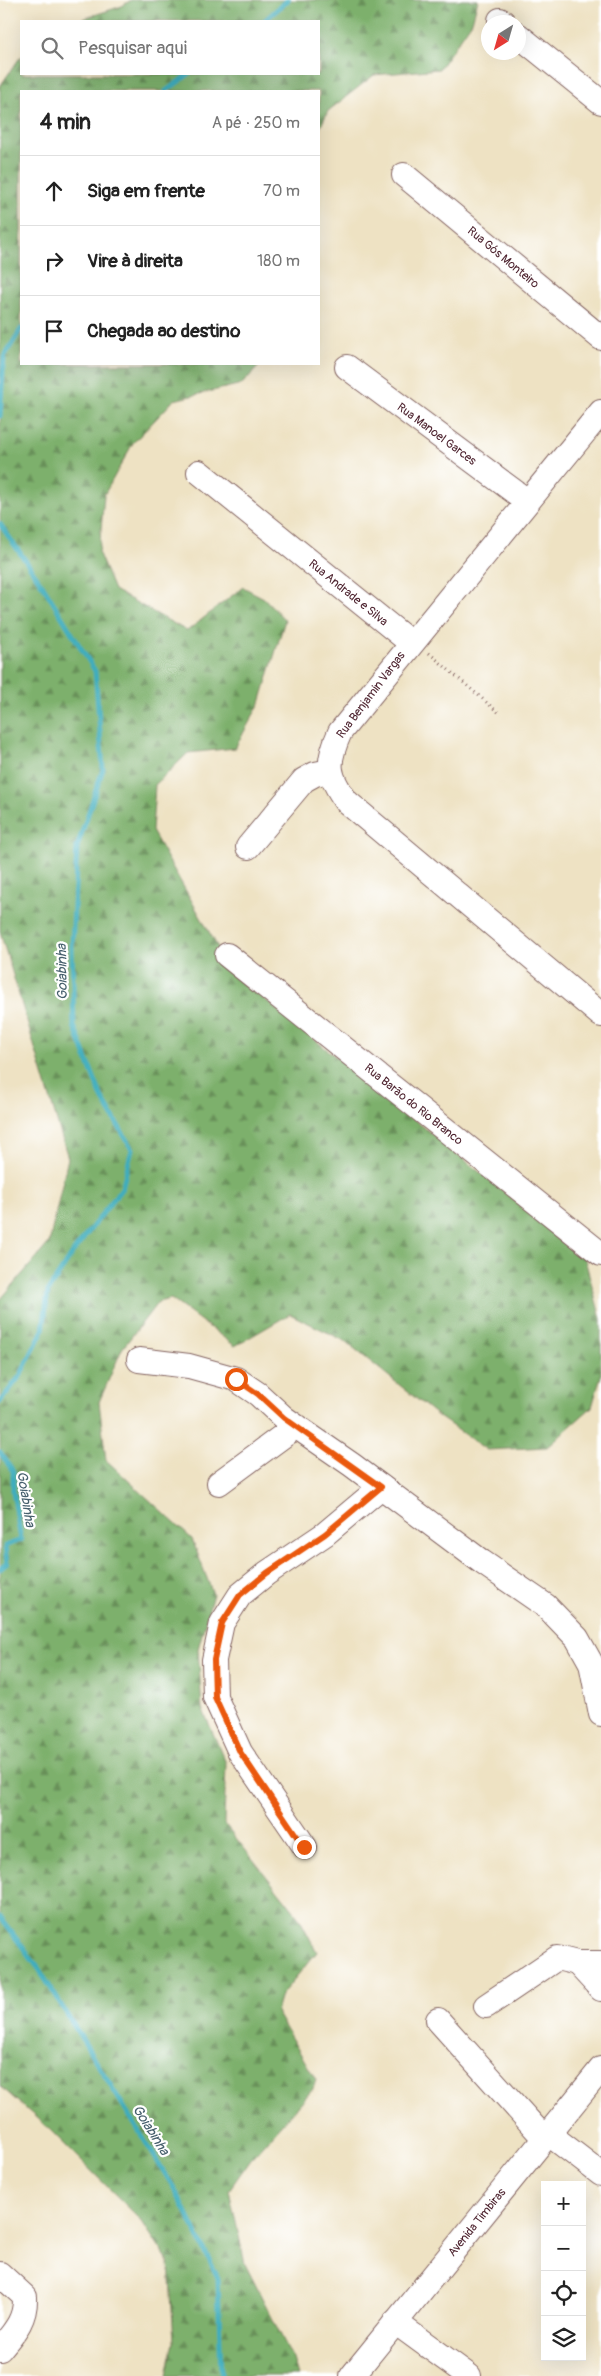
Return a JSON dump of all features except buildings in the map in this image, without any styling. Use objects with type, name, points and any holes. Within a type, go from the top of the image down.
[{"type":"street","points":[[526,41],[601,102]]},
{"type":"street","name":"Rua Gós Monteiro","points":[[404,175],[601,338]]},
{"type":"street","name":"Rua Manoel Garces","points":[[347,367],[527,501]]},
{"type":"street","name":"Rua Benjamin Vargas","points":[[330,771],[331,752],[340,732],[601,412]]},
{"type":"street","name":"Rua Andrade e Silva","points":[[199,472],[411,643]]},
{"type":"street","points":[[248,847],[304,780],[315,774],[330,771],[336,786],[347,802],[601,1014]]},
{"type":"street","name":"Rua Barão do Rio Branco","points":[[227,955],[601,1254]]},
{"type":"street","points":[[139,1360],[189,1366],[236,1379],[258,1394],[296,1427],[546,1606],[577,1638],[591,1663],[601,1714]]},
{"type":"street","points":[[219,1483],[296,1427]]},
{"type":"street","points":[[304,1847],[240,1752],[215,1697],[214,1660],[222,1623],[240,1595],[267,1573],[325,1534],[381,1487]]},
{"type":"street","points":[[486,2006],[557,1958],[577,1963],[601,1963]]},
{"type":"street","points":[[577,1963],[601,1989]]},
{"type":"street","points":[[438,2020],[547,2136],[601,2174]]},
{"type":"street","name":"Avenida Timbiras","points":[[352,2376],[601,2069]]},
{"type":"street","points":[[0,2274],[25,2297],[26,2309],[21,2323],[0,2349]]},
{"type":"street","points":[[395,2322],[470,2376]]},
{"type":"path","points":[[411,643],[434,658],[499,713]]},
{"type":"green space","points":[[131,0],[478,0],[472,22],[439,69],[374,75],[328,111],[320,128],[320,90],[20,90],[20,365],[260,365],[242,384],[174,400],[133,443],[104,495],[99,554],[114,590],[187,631],[243,587],[264,598],[285,620],[260,703],[235,748],[188,753],[155,785],[152,831],[233,974],[584,1256],[601,1319],[601,1376],[592,1407],[547,1447],[487,1450],[439,1417],[345,1341],[290,1314],[235,1346],[171,1299],[158,1302],[122,1349],[99,1402],[106,1460],[192,1539],[213,1594],[198,1649],[202,1708],[226,1763],[224,1823],[298,1916],[317,1952],[281,1995],[276,2012],[316,2080],[313,2089],[253,2156],[229,2190],[245,2264],[293,2359],[298,2376],[167,2376],[174,2341],[169,2263],[141,2220],[49,2129],[0,2086],[0,1300],[49,1243],[68,1158],[0,932],[0,86],[20,57],[20,75],[320,75],[320,20],[79,20],[122,6]]},
{"type":"waterway","name":"Goiabinha","points":[[265,20],[288,0]]},
{"type":"waterway","name":"Goiabinha","points":[[167,90],[188,75]]},
{"type":"waterway","name":"Goiabinha","points":[[0,416],[4,357],[20,331]]},
{"type":"waterway","name":"Goiabinha","points":[[0,524],[43,586],[95,671],[103,769],[77,847],[72,946],[74,1026],[102,1098],[132,1149],[122,1188],[74,1251],[48,1291],[43,1330],[20,1376],[0,1402]]},
{"type":"waterway","name":"Goiabinha","points":[[0,1452],[13,1471],[13,1491],[21,1540],[5,1546],[7,1563],[0,1569]]},
{"type":"waterway","name":"Goiabinha","points":[[0,1917],[39,1969],[177,2193],[218,2278],[221,2376]]},
{"type":"route","points":[[236,1379],[258,1394],[284,1418],[310,1438],[352,1464],[381,1487],[325,1534],[267,1573],[240,1595],[222,1623],[214,1660],[215,1697],[240,1752],[304,1847]]}]
